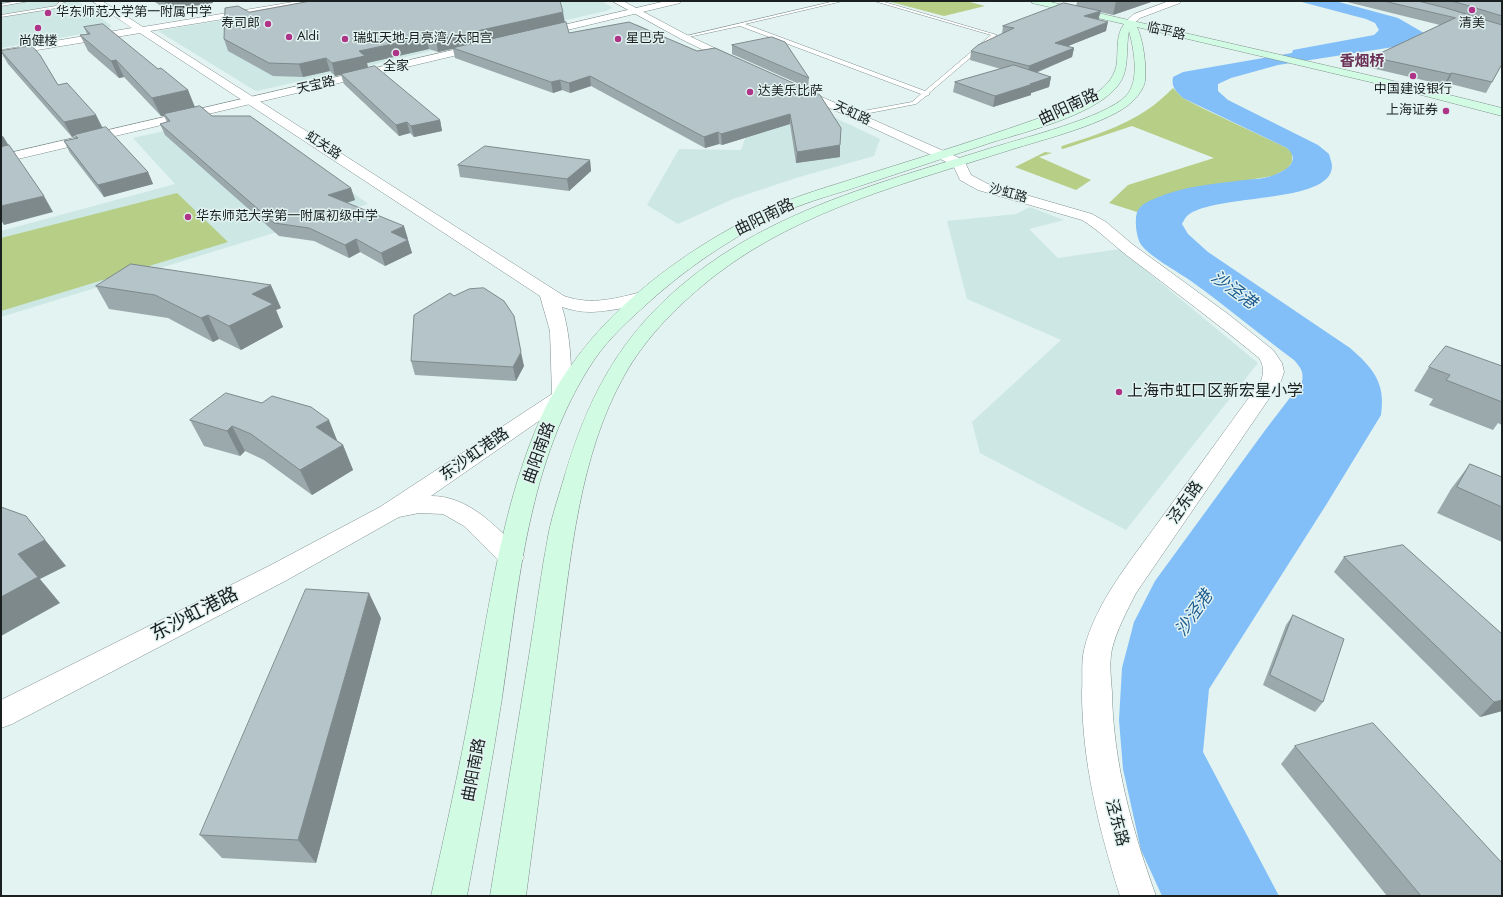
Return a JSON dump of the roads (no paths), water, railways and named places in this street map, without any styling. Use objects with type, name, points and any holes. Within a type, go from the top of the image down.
[{"type":"main road","name":"临平路","points":[[1035,1],[1272,55],[1502,112]]},
{"type":"main road","name":"曲阳南路","points":[[449,896],[478,758],[511,556],[531,470],[562,396],[586,357],[602,338],[645,296],[688,261],[728,235],[756,220],[794,203],[950,159],[1094,117],[1114,109],[1129,99],[1139,85],[1140,77],[1134,32],[1128,23],[1124,29],[1121,74],[1107,90],[1089,102],[1066,113],[950,159],[822,208],[770,232],[722,263],[676,300],[650,326],[625,358],[604,396],[590,428],[562,528],[508,896]]},
{"type":"street","name":"虹关路","points":[[96,1],[253,101],[548,294],[568,304],[591,306],[620,304],[645,296]]},
{"type":"street","points":[[1,53],[315,1]]},
{"type":"street","points":[[616,1],[684,37],[746,66]]},
{"type":"street","points":[[530,36],[677,1]]},
{"type":"street","points":[[1128,23],[1137,16],[1177,1]]},
{"type":"street","name":"天宝路","points":[[1,159],[492,44]]},
{"type":"street","name":"天虹路","points":[[788,85],[950,159]]},
{"type":"street","name":"沙虹路","points":[[950,159],[965,177],[983,187],[1068,210]]},
{"type":"street","name":"泾东路","points":[[1068,210],[1087,217],[1101,225],[1126,247],[1222,318],[1266,354],[1272,363],[1274,372],[1271,381],[1127,586],[1109,618],[1098,650],[1097,691],[1099,741],[1107,791],[1124,855],[1138,896]]},
{"type":"street","points":[[548,294],[554,306],[561,346],[562,396]]},
{"type":"street","name":"东沙虹港路","points":[[1,715],[278,573],[388,513],[466,462],[562,396]]},
{"type":"street","name":"东沙虹港路","points":[[388,513],[422,504],[440,505],[458,510],[472,518],[511,556]]},
{"type":"lane","points":[[1,5],[28,1]]},
{"type":"lane","points":[[57,7],[62,1]]},
{"type":"lane","points":[[684,37],[841,1]]},
{"type":"lane","points":[[854,114],[914,103],[927,94],[995,35],[876,1]]},
{"type":"lane","points":[[1,16],[57,7],[71,9]]},
{"type":"lane","points":[[740,24],[927,94]]},
{"type":"water","name":"沙泾港","points":[[1298,1],[1335,1],[1398,18],[1424,33],[1400,46],[1278,65],[1231,78],[1218,84],[1218,91],[1228,100],[1318,145],[1329,154],[1332,166],[1327,178],[1313,187],[1293,193],[1220,204],[1200,209],[1187,216],[1182,224],[1188,234],[1208,252],[1350,348],[1358,355],[1376,377],[1382,394],[1381,415],[1326,505],[1209,689],[1203,752],[1279,896],[1162,896],[1141,850],[1123,769],[1119,720],[1122,668],[1134,622],[1155,581],[1302,382],[1303,375],[1294,360],[1204,291],[1149,253],[1140,243],[1137,235],[1136,217],[1138,210],[1144,204],[1166,194],[1199,186],[1259,179],[1274,175],[1288,168],[1291,164],[1293,157],[1287,148],[1183,98],[1175,89],[1173,77],[1183,72],[1292,53],[1293,50],[1374,35],[1379,30],[1375,23],[1366,19]]},
{"type":"place","name":"清美","points":[[1472,10]]},
{"type":"place","name":"华东师范大学第一附属中学","points":[[48,13]]},
{"type":"place","name":"寿司郎","points":[[268,24]]},
{"type":"place","name":"尚健楼","points":[[38,28]]},
{"type":"place","name":"Aldi","points":[[289,37]]},
{"type":"place","name":"瑞虹天地-月亮湾/太阳宫","points":[[345,39]]},
{"type":"place","name":"星巴克","points":[[618,39]]},
{"type":"place","name":"全家","points":[[396,53]]},
{"type":"place","name":"中国建设银行","points":[[1413,76]]},
{"type":"place","name":"达美乐比萨","points":[[750,92]]},
{"type":"place","name":"上海证券","points":[[1446,111]]},
{"type":"place","name":"华东师范大学第一附属初级中学","points":[[188,217]]},
{"type":"place","name":"上海市虹口区新宏星小学","points":[[1119,392]]},
{"type":"district","name":"香烟桥","points":[[1362,62]]}]
